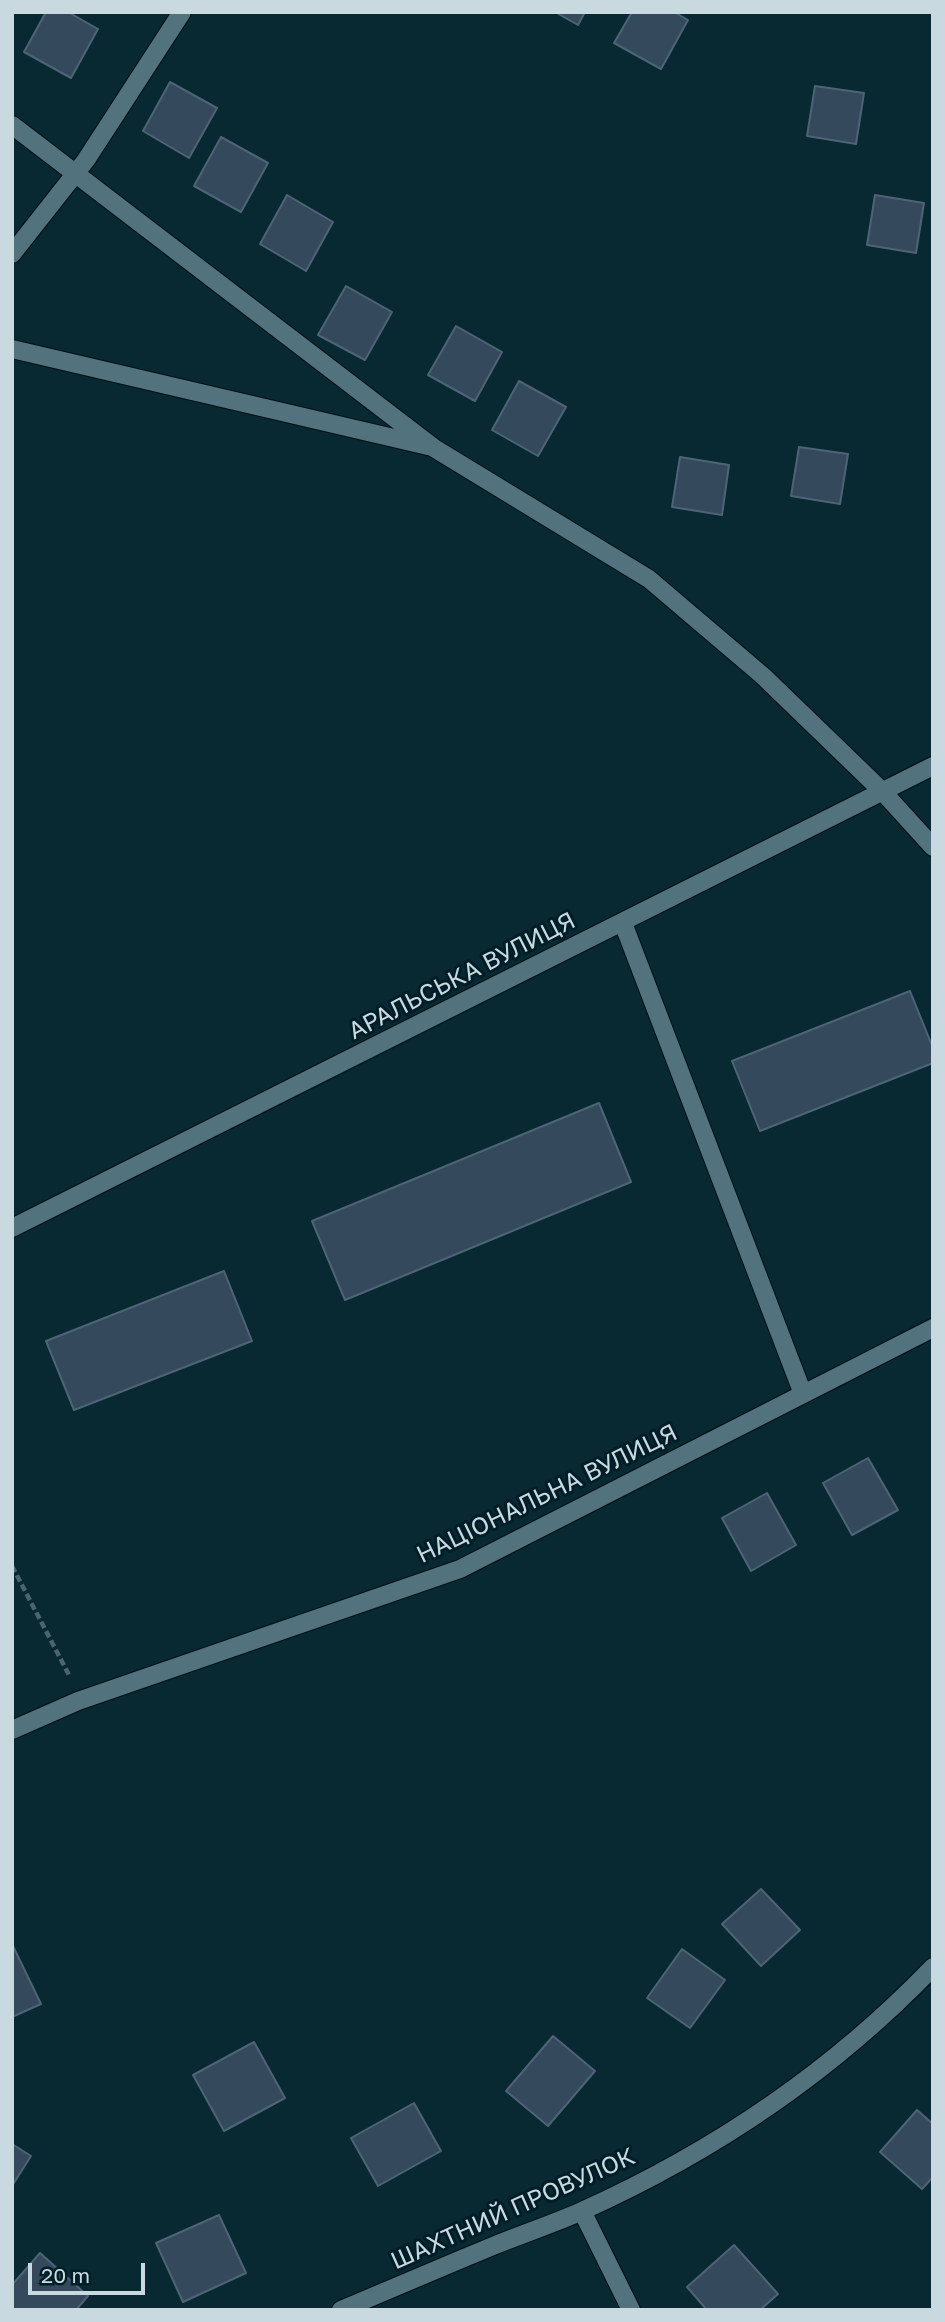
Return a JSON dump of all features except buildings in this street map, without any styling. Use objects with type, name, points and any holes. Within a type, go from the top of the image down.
[{"type":"street","points":[[12,254],[75,173],[182,12]]},
{"type":"street","points":[[12,125],[434,448],[649,579],[763,676],[883,792],[933,846]]},
{"type":"street","points":[[12,349],[434,448]]},
{"type":"street","name":"АРАЛЬСЬКА ВУЛИЦЯ","points":[[12,1228],[933,766]]},
{"type":"street","points":[[623,923],[803,1394]]},
{"type":"street","name":"НАЦІОНАЛЬНА ВУЛИЦЯ","points":[[12,1730],[82,1700],[460,1569],[933,1328]]},
{"type":"street","name":"ШАХТНИЙ ПРОВУЛОК","points":[[341,2310],[582,2211],[690,2156],[767,2109],[829,2062],[894,2008],[933,1967]]},
{"type":"street","points":[[582,2211],[631,2310]]},
{"type":"path","points":[[12,1566],[82,1700]]}]
